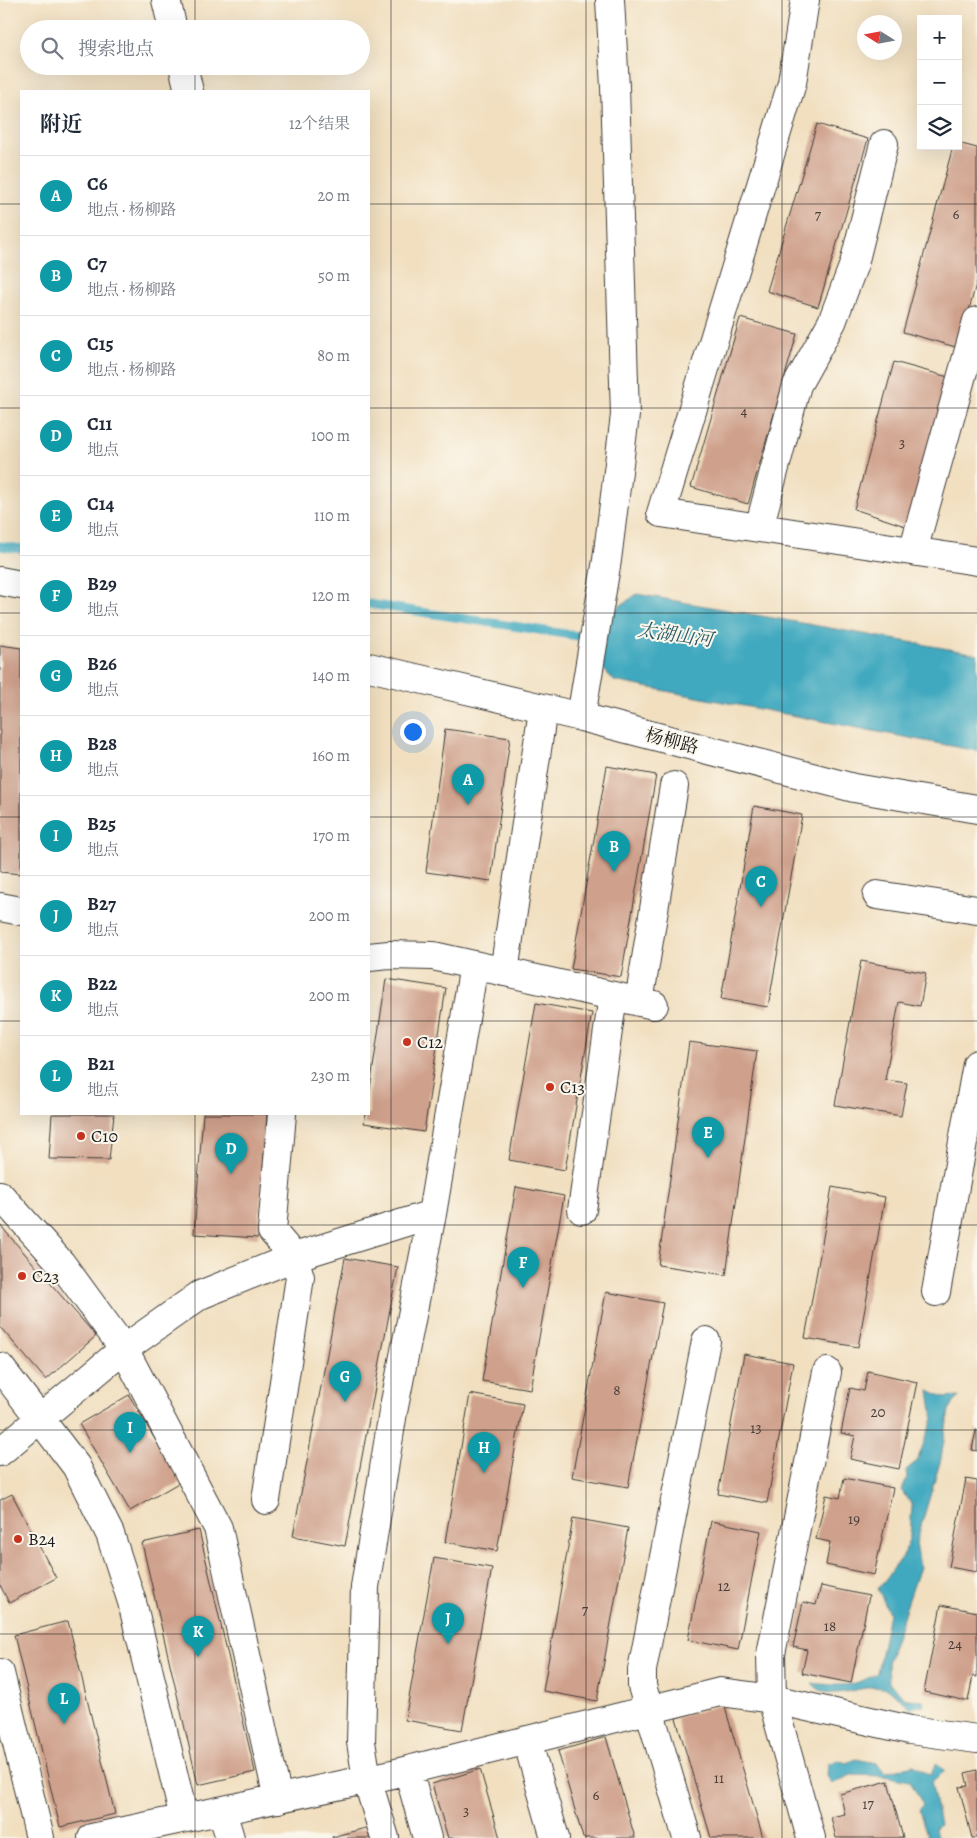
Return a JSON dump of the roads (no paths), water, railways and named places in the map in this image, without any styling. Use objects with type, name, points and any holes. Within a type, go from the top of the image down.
[{"type":"street","points":[[166,0],[171,20]]},
{"type":"street","points":[[581,717],[607,560],[625,415],[616,87],[610,0]]},
{"type":"street","points":[[805,0],[792,83],[661,513],[977,561]]},
{"type":"street","points":[[186,75],[190,90]]},
{"type":"street","points":[[759,528],[797,385],[832,322],[854,264],[884,144]]},
{"type":"street","points":[[913,551],[977,321]]},
{"type":"street","points":[[0,580],[20,585]]},
{"type":"street","name":"杨柳路","points":[[370,667],[581,717],[854,788],[977,809]]},
{"type":"street","points":[[504,972],[543,709]]},
{"type":"street","points":[[370,957],[389,954],[433,956],[647,1004],[674,786]]},
{"type":"street","points":[[877,895],[977,910]]},
{"type":"street","points":[[0,907],[20,911]]},
{"type":"street","points":[[385,1838],[368,1779],[361,1742],[365,1587],[393,1412],[432,1214],[474,965]]},
{"type":"street","points":[[582,1210],[613,996]]},
{"type":"street","points":[[936,1292],[977,1064]]},
{"type":"street","points":[[266,1500],[300,1277],[294,1257],[272,1231],[282,1115]]},
{"type":"street","points":[[0,1195],[60,1263],[124,1349],[218,1528],[278,1799]]},
{"type":"street","points":[[0,1452],[124,1349],[200,1295],[294,1257],[432,1214]]},
{"type":"street","points":[[687,1838],[642,1686],[642,1670],[706,1341]]},
{"type":"street","points":[[0,1367],[76,1466],[110,1534],[132,1602],[184,1818]]},
{"type":"street","points":[[812,1838],[772,1699],[771,1654],[827,1372]]},
{"type":"street","points":[[0,1673],[40,1838]]},
{"type":"street","points":[[92,1838],[408,1770],[720,1692],[772,1699],[910,1730],[977,1739]]},
{"type":"street","points":[[526,1740],[555,1838]]},
{"type":"street","points":[[408,1770],[427,1838]]},
{"type":"street","points":[[222,1810],[230,1838]]},
{"type":"water","points":[[637,594],[977,654],[977,751],[614,681],[599,664],[607,615]]},
{"type":"water","points":[[929,1390],[946,1398],[959,1396],[949,1410],[941,1459],[916,1543],[920,1567],[888,1661],[889,1683],[907,1699],[923,1700],[924,1705],[911,1708],[889,1690],[877,1687],[837,1693],[819,1690],[812,1683],[830,1685],[853,1684],[877,1673],[889,1613],[878,1589],[904,1555],[910,1536],[912,1505],[901,1490],[907,1479],[906,1470],[917,1461],[933,1419]]},
{"type":"water","points":[[856,1759],[876,1763],[886,1772],[914,1765],[930,1775],[937,1763],[945,1771],[931,1782],[940,1825],[935,1828],[937,1838],[928,1838],[919,1810],[923,1805],[910,1781],[883,1776],[851,1775],[832,1784],[827,1776],[828,1764],[838,1760],[847,1763]]},
{"type":"waterway","name":"太湖山河","points":[[0,546],[20,549]]},
{"type":"waterway","name":"太湖山河","points":[[370,604],[591,638]]},
{"type":"place","name":"C6","points":[[468,805]]},
{"type":"place","name":"C7","points":[[614,872]]},
{"type":"place","name":"C15","points":[[761,907]]},
{"type":"place","name":"C12","points":[[407,1042]]},
{"type":"place","name":"C13","points":[[550,1087]]},
{"type":"place","name":"C10","points":[[81,1136]]},
{"type":"place","name":"C14","points":[[708,1158]]},
{"type":"place","name":"C11","points":[[231,1174]]},
{"type":"place","name":"C23","points":[[22,1276]]},
{"type":"place","name":"B29","points":[[523,1288]]},
{"type":"place","name":"B26","points":[[345,1402]]},
{"type":"place","name":"B25","points":[[130,1453]]},
{"type":"place","name":"B28","points":[[484,1473]]},
{"type":"place","name":"B24","points":[[18,1539]]},
{"type":"place","name":"B27","points":[[448,1644]]},
{"type":"place","name":"B22","points":[[198,1657]]},
{"type":"place","name":"B21","points":[[64,1724]]}]
